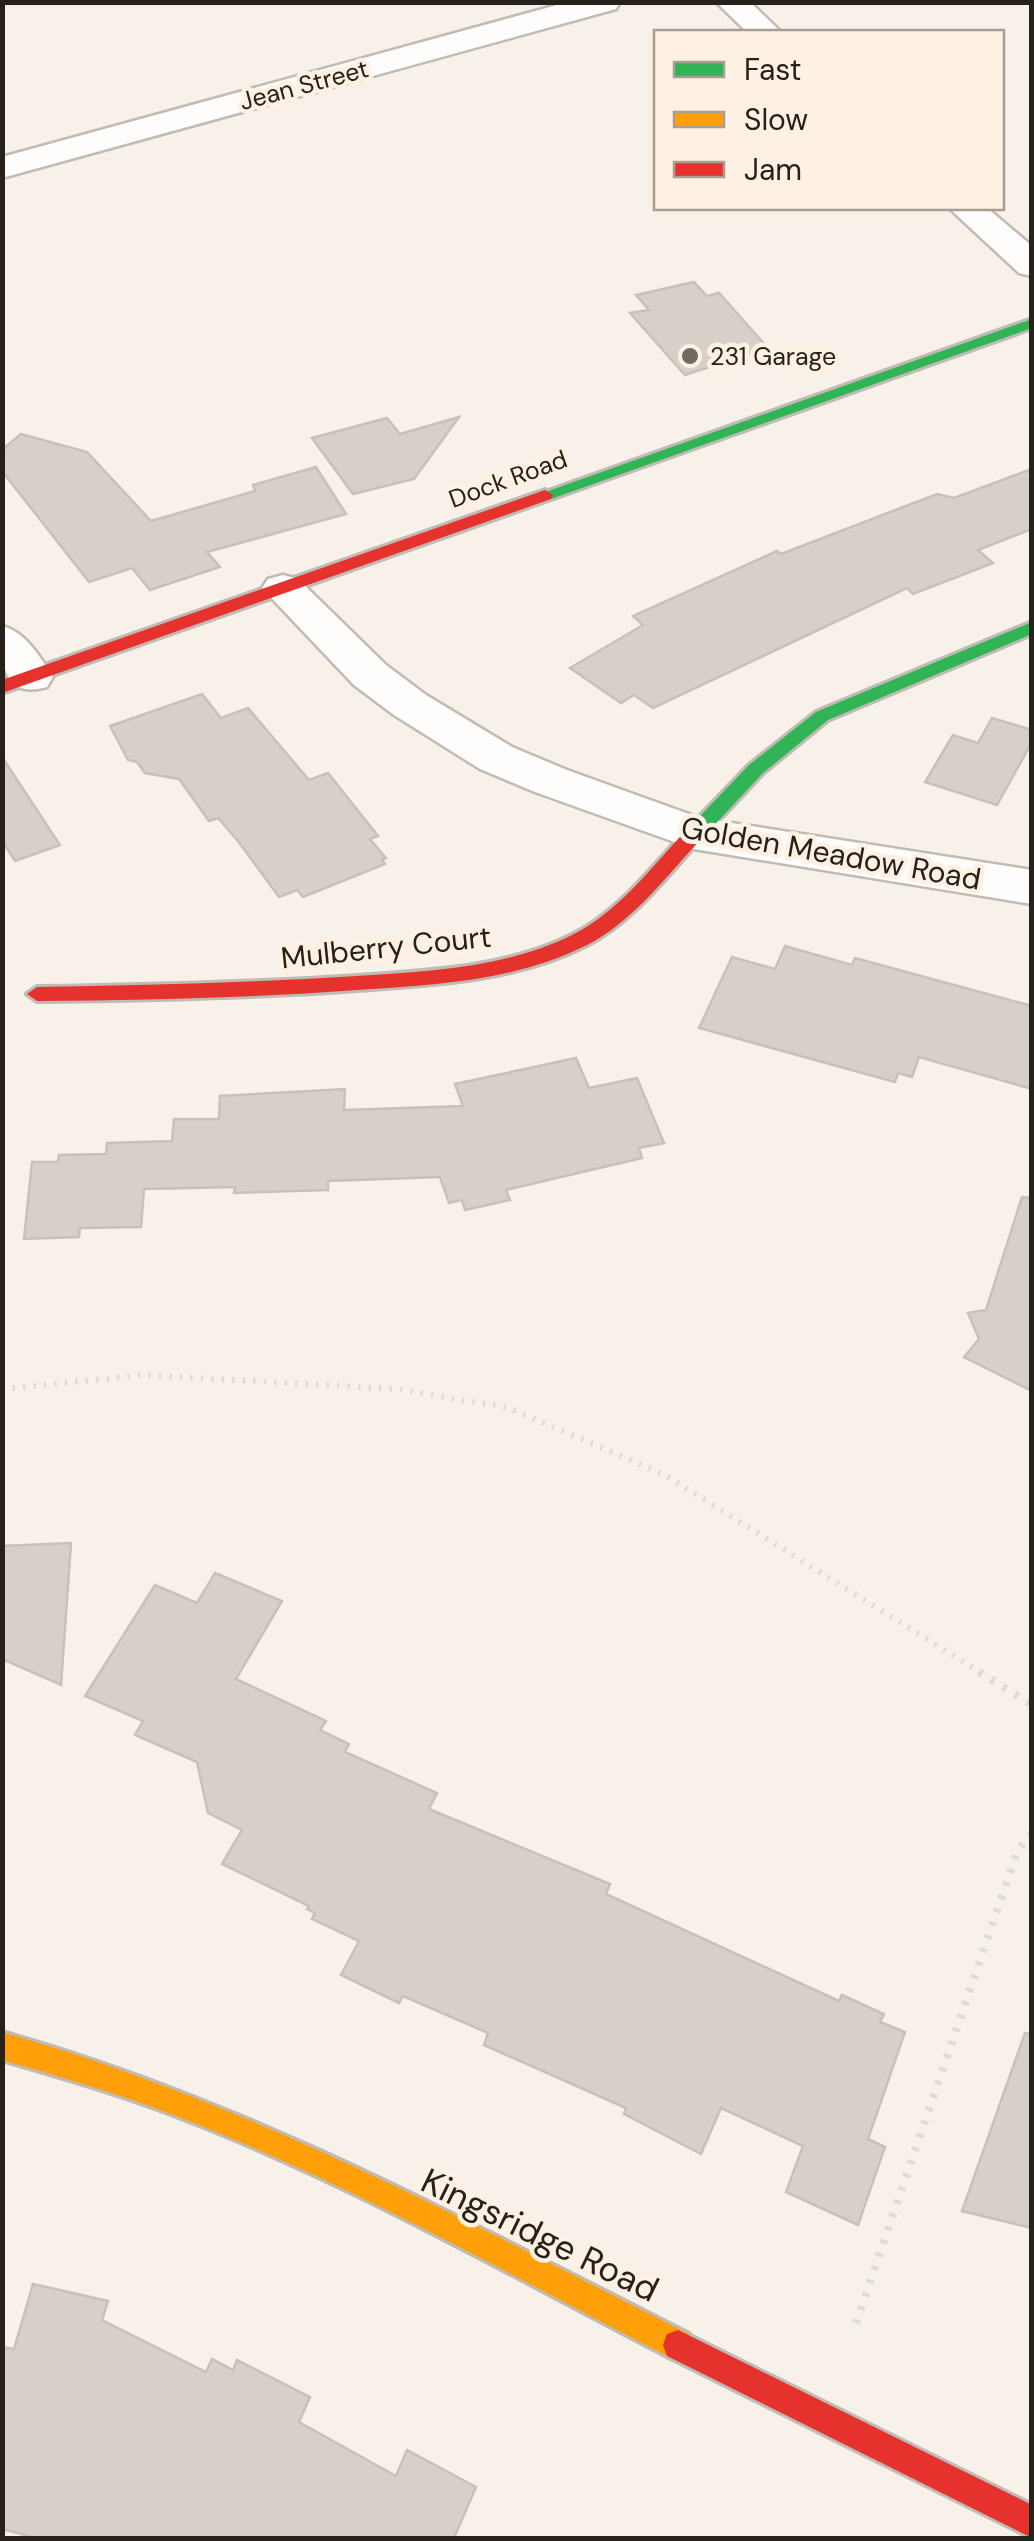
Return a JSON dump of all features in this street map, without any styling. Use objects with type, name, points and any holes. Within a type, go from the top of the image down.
[{"type":"street","name":"Jean Street","points":[[2,168],[605,2]]},
{"type":"street","points":[[731,2],[764,30]]},
{"type":"street","points":[[968,210],[1032,265]]},
{"type":"street","name":"Dock Road","points":[[16,682],[1032,323]]},
{"type":"street","name":"Golden Meadow Road","points":[[284,588],[370,675],[454,734],[496,758],[551,781],[694,833],[1032,887]]},
{"type":"street","name":"Mulberry Court","points":[[37,994],[275,990],[463,975],[527,960],[580,940],[619,914],[756,769],[822,716],[1032,627]]},
{"type":"street","points":[[2,639],[16,682]]},
{"type":"street","name":"Kingsridge Road","points":[[2,2046],[46,2057],[254,2133],[1032,2522]]},
{"type":"path","points":[[2,1389],[143,1375],[398,1388],[509,1408],[663,1474],[1032,1705]]},
{"type":"path","points":[[856,2323],[1017,1852],[1032,1832]]},
{"type":"building","points":[[694,282],[707,296],[719,293],[768,348],[685,375],[630,313],[649,310],[636,295]]},
{"type":"building","points":[[459,417],[414,479],[353,494],[312,438],[387,418],[400,434]]},
{"type":"building","points":[[21,434],[87,452],[151,521],[255,491],[253,485],[316,467],[346,514],[207,552],[220,567],[150,590],[132,568],[89,582],[2,471],[2,450]]},
{"type":"building","points":[[1032,469],[1032,529],[978,550],[993,563],[913,594],[907,588],[653,708],[634,695],[621,703],[570,668],[643,625],[633,616],[777,551],[781,554],[937,494],[954,498]]},
{"type":"building","points":[[202,694],[221,718],[248,708],[309,780],[328,773],[378,836],[370,839],[386,858],[382,860],[385,864],[303,897],[297,890],[279,897],[238,841],[218,818],[209,821],[179,779],[145,773],[137,762],[128,760],[110,726]]},
{"type":"building","points":[[992,718],[1032,730],[1032,742],[997,805],[925,782],[953,735],[978,743]]},
{"type":"building","points":[[2,757],[60,845],[15,861],[2,841]]},
{"type":"building","points":[[785,946],[852,965],[855,958],[1032,1006],[1032,1089],[919,1057],[912,1077],[898,1073],[895,1082],[699,1028],[732,957],[775,969]]},
{"type":"building","points":[[576,1058],[589,1088],[637,1078],[664,1143],[639,1148],[642,1158],[506,1190],[510,1200],[465,1210],[462,1200],[449,1203],[440,1177],[328,1181],[328,1190],[234,1193],[235,1187],[144,1189],[141,1227],[80,1228],[79,1237],[24,1239],[32,1162],[58,1162],[59,1155],[106,1154],[107,1143],[172,1141],[174,1119],[219,1119],[220,1096],[345,1089],[344,1110],[463,1106],[455,1084]]},
{"type":"building","points":[[1022,1197],[1032,1198],[1032,1391],[964,1357],[979,1339],[968,1313],[986,1310]]},
{"type":"building","points":[[71,1543],[61,1685],[2,1659],[2,1546]]},
{"type":"building","points":[[215,1573],[282,1601],[236,1679],[326,1721],[320,1730],[349,1744],[345,1752],[437,1793],[429,1809],[610,1884],[606,1894],[839,2001],[842,1995],[884,2014],[880,2022],[905,2032],[868,2139],[885,2147],[858,2225],[786,2192],[803,2146],[721,2108],[701,2154],[624,2114],[626,2108],[484,2045],[488,2033],[403,1996],[399,2003],[341,1975],[359,1941],[312,1919],[315,1913],[307,1909],[309,1906],[222,1864],[242,1830],[208,1813],[197,1762],[135,1735],[143,1721],[85,1696],[155,1585],[197,1603]]},
{"type":"building","points":[[1025,2033],[1032,2034],[1032,2228],[962,2211]]},
{"type":"building","points":[[33,2284],[108,2301],[102,2320],[206,2372],[212,2359],[233,2370],[237,2360],[310,2397],[299,2422],[396,2476],[407,2450],[476,2487],[454,2538],[37,2538],[2,2529],[2,2347],[14,2349]]},
{"type":"traffic: fast","points":[[545,495],[1032,323]]},
{"type":"traffic: fast","points":[[686,843],[756,769],[822,716],[1032,627]]},
{"type":"traffic: slow","points":[[2,2046],[90,2071],[263,2138],[431,2218],[678,2345]]},
{"type":"traffic: jam","points":[[2,687],[545,495]]},
{"type":"traffic: jam","points":[[37,994],[330,985],[451,975],[504,966],[555,951],[595,931],[636,897],[686,843]]},
{"type":"traffic: jam","points":[[678,2345],[1032,2522]]},
{"type":"place","name":"231 Garage","points":[[690,356]]}]
